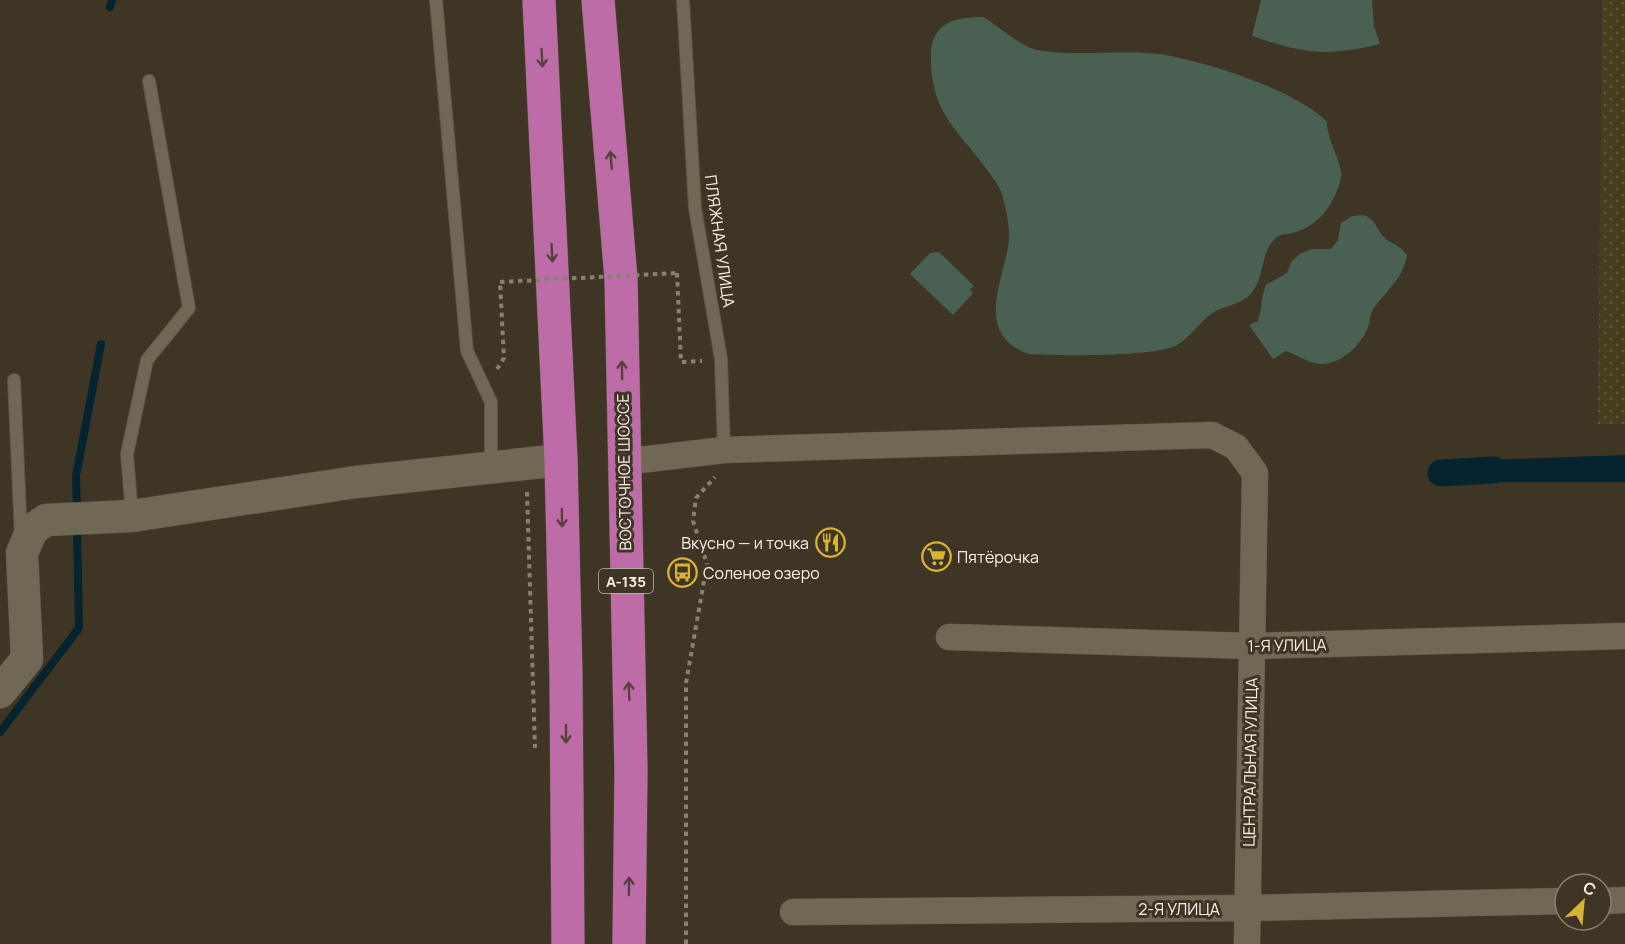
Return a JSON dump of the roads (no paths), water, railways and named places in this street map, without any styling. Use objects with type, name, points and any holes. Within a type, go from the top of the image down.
[{"type":"highway","points":[[539,0],[561,460],[566,676],[568,944]]},
{"type":"highway","name":"ВОСТОЧНОЕ ШОССЕ","points":[[598,0],[621,279],[631,770],[629,944]]},
{"type":"street","name":"ЦЕНТРАЛЬНАЯ УЛИЦА","points":[[724,450],[1212,435],[1236,447],[1255,473],[1247,944]]},
{"type":"street","points":[[623,462],[724,450]]},
{"type":"street","points":[[0,692],[27,659],[22,553],[25,541],[32,530],[46,520],[120,516],[356,482],[561,460]]},
{"type":"street","name":"1-Я УЛИЦА","points":[[949,637],[1252,646],[1625,636]]},
{"type":"street","name":"2-Я УЛИЦА","points":[[793,912],[1248,908],[1553,902]]},
{"type":"lane","points":[[436,0],[467,351],[491,402],[491,467]]},
{"type":"lane","name":"ПЛЯЖНАЯ УЛИЦА","points":[[683,0],[695,208],[721,359],[724,450]]},
{"type":"lane","points":[[120,516],[127,454],[147,360],[189,308],[149,81]]},
{"type":"lane","points":[[14,380],[22,553]]},
{"type":"water","points":[[1625,455],[1625,482],[1458,482],[1458,461]]},
{"type":"waterway","points":[[110,7],[112,0]]},
{"type":"waterway","points":[[77,511],[76,476],[101,344]]},
{"type":"waterway","points":[[1441,473],[1494,470]]},
{"type":"waterway","points":[[0,732],[79,628],[77,526]]},
{"type":"place","name":"Вкусно — и точка","points":[[830,543]]},
{"type":"place","name":"Пятёрочка","points":[[936,557]]},
{"type":"place","name":"Соленое озеро","points":[[682,573]]}]
